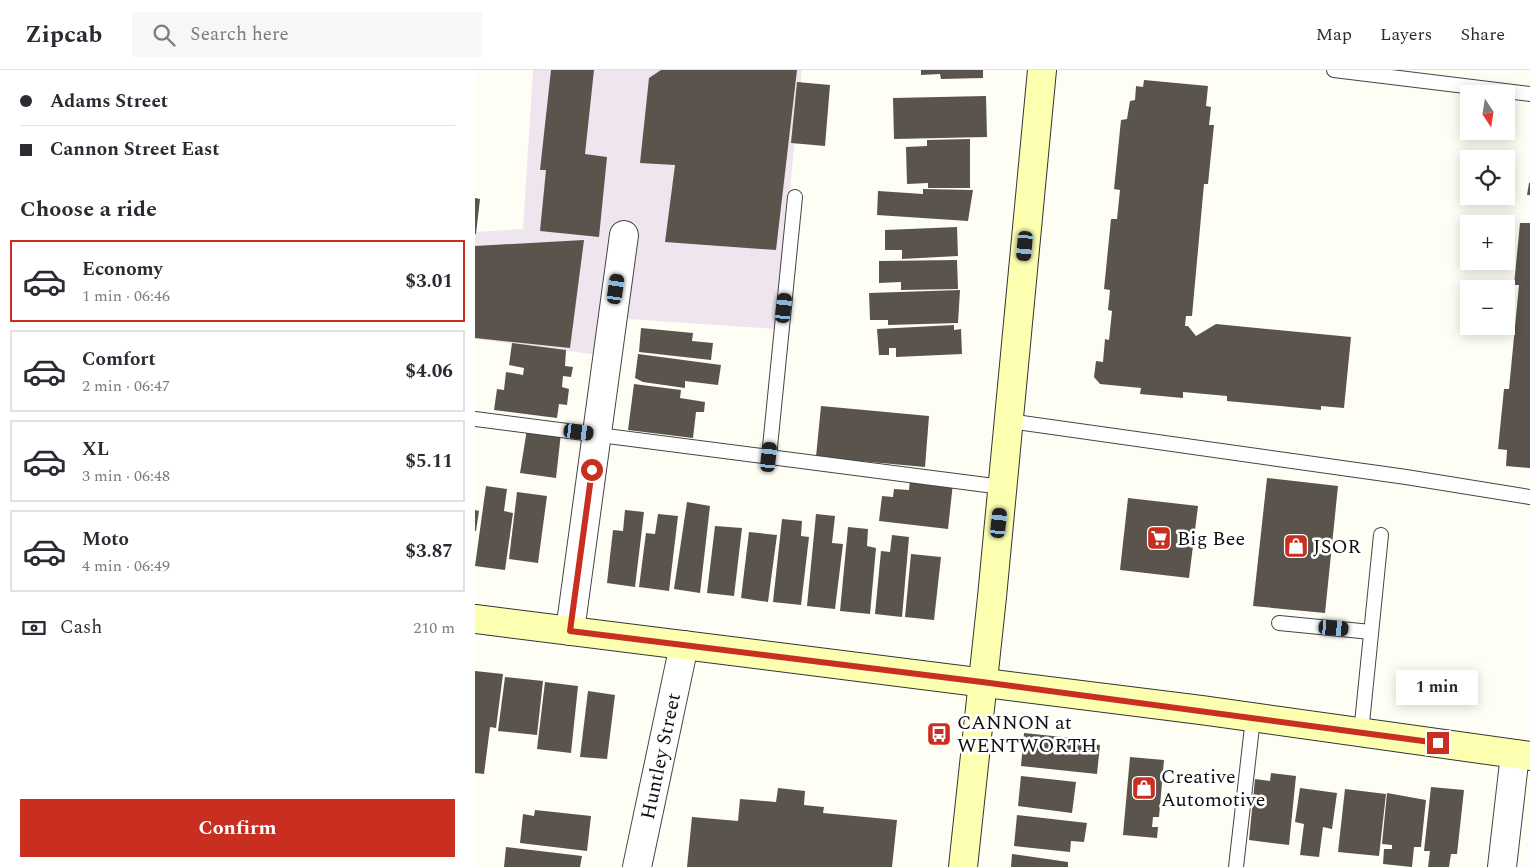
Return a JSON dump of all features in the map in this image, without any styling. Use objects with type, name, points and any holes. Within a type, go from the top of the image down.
[{"type":"main road","points":[[963,867],[1009,421],[1042,70]]},
{"type":"main road","points":[[475,619],[982,682],[1522,755]]},
{"type":"street","points":[[570,631],[624,235]]},
{"type":"street","name":"Huntley Street","points":[[637,867],[684,645]]},
{"type":"street","points":[[1502,867],[1522,755]]},
{"type":"lane","points":[[1334,70],[1530,94]]},
{"type":"lane","points":[[769,457],[795,197]]},
{"type":"lane","points":[[475,419],[1002,486]]},
{"type":"lane","points":[[1009,421],[1406,477],[1530,497]]},
{"type":"lane","points":[[1361,733],[1381,535]]},
{"type":"lane","points":[[1279,623],[1371,632]]},
{"type":"lane","points":[[1237,867],[1253,718]]},
{"type":"shaded area","points":[[533,70],[802,70],[776,329],[628,319],[621,358],[475,339],[475,232],[523,229]]},
{"type":"building","points":[[551,70],[594,70],[585,154],[607,157],[599,237],[540,231],[546,170],[540,170]]},
{"type":"building","points":[[661,70],[797,70],[776,250],[665,242],[675,165],[640,163],[649,78]]},
{"type":"building","points":[[921,70],[983,70],[983,78],[941,79],[940,74],[921,75]]},
{"type":"building","points":[[1144,80],[1208,86],[1206,106],[1211,107],[1209,125],[1214,125],[1208,184],[1204,184],[1192,316],[1186,316],[1185,326],[1188,326],[1196,336],[1216,324],[1351,337],[1344,408],[1321,406],[1321,410],[1227,401],[1227,396],[1183,392],[1183,398],[1140,394],[1141,388],[1100,384],[1094,377],[1096,361],[1103,362],[1105,339],[1109,340],[1112,311],[1108,310],[1110,290],[1104,289],[1111,219],[1117,219],[1120,190],[1114,189],[1121,120],[1127,119],[1130,101],[1135,100],[1136,86],[1143,87]]},
{"type":"building","points":[[797,82],[830,85],[825,146],[791,143]]},
{"type":"building","points":[[986,96],[987,137],[894,139],[893,98]]},
{"type":"building","points":[[970,139],[970,188],[928,188],[928,183],[907,184],[906,147],[927,146],[927,140]]},
{"type":"building","points":[[1529,183],[1530,195],[1527,195]]},
{"type":"building","points":[[923,189],[973,190],[968,221],[877,215],[878,191],[923,194]]},
{"type":"building","points":[[475,198],[480,199],[476,234],[475,234]]},
{"type":"building","points":[[1520,223],[1530,223],[1530,468],[1506,466],[1507,450],[1498,449],[1504,389],[1509,389],[1515,335],[1519,285],[1515,285]]},
{"type":"building","points":[[957,227],[958,256],[902,259],[902,250],[885,250],[885,230]]},
{"type":"building","points":[[584,240],[570,348],[475,338],[475,246]]},
{"type":"building","points":[[957,260],[958,289],[901,290],[901,282],[879,283],[879,261]]},
{"type":"building","points":[[960,290],[958,323],[888,325],[888,320],[870,320],[869,293]]},
{"type":"building","points":[[954,325],[954,330],[961,329],[962,354],[896,357],[896,348],[889,348],[889,355],[879,355],[877,329]]},
{"type":"building","points":[[641,328],[693,333],[692,341],[713,343],[711,360],[639,352]]},
{"type":"building","points":[[512,343],[566,350],[565,366],[573,367],[571,377],[563,376],[562,387],[569,389],[567,405],[559,404],[557,418],[494,410],[497,389],[504,390],[506,372],[523,375],[524,368],[509,365]]},
{"type":"building","points":[[638,354],[721,365],[718,385],[685,381],[685,388],[643,382],[635,378]]},
{"type":"building","points":[[634,384],[681,390],[680,398],[705,402],[704,412],[696,412],[693,438],[628,430]]},
{"type":"building","points":[[821,406],[929,416],[925,467],[816,457]]},
{"type":"building","points":[[527,429],[561,433],[556,478],[520,473]]},
{"type":"building","name":"JSOR","points":[[1267,478],[1338,486],[1325,613],[1253,606]]},
{"type":"building","points":[[910,479],[953,483],[948,529],[879,521],[882,496],[893,497],[894,489],[909,490]]},
{"type":"building","points":[[486,486],[507,489],[504,511],[513,513],[505,570],[475,566]]},
{"type":"building","points":[[517,492],[547,496],[538,563],[509,559]]},
{"type":"building","name":"Big Bee","points":[[1128,498],[1198,506],[1189,578],[1120,570]]},
{"type":"building","points":[[687,502],[710,506],[700,593],[674,589]]},
{"type":"building","points":[[475,510],[479,511],[476,531],[475,531]]},
{"type":"building","points":[[625,510],[644,512],[635,587],[607,583],[613,530],[623,531]]},
{"type":"building","points":[[658,514],[678,516],[669,591],[639,587],[646,533],[655,534]]},
{"type":"building","points":[[816,514],[835,516],[832,543],[843,544],[835,609],[807,606]]},
{"type":"building","points":[[782,519],[802,521],[801,536],[809,537],[801,605],[773,602]]},
{"type":"building","points":[[715,526],[742,528],[734,596],[707,593]]},
{"type":"building","points":[[848,527],[868,529],[867,546],[876,548],[870,614],[840,611]]},
{"type":"building","points":[[749,532],[777,535],[768,602],[741,598]]},
{"type":"building","points":[[892,535],[909,537],[902,617],[875,614],[881,551],[890,552]]},
{"type":"building","points":[[911,554],[941,557],[934,620],[905,617]]},
{"type":"building","points":[[475,671],[503,674],[496,728],[490,727],[484,774],[475,773]]},
{"type":"building","points":[[505,677],[543,681],[537,735],[498,731]]},
{"type":"building","points":[[545,682],[578,686],[571,753],[537,749]]},
{"type":"building","points":[[588,691],[615,695],[607,759],[580,757]]},
{"type":"building","points":[[1024,733],[1082,739],[1082,743],[1100,745],[1097,774],[1021,766]]},
{"type":"building","name":"Creative Automotive","points":[[1130,757],[1164,760],[1159,817],[1153,817],[1152,827],[1158,827],[1157,838],[1123,835]]},
{"type":"building","points":[[1271,773],[1296,776],[1289,845],[1249,840],[1255,779],[1270,781]]},
{"type":"building","points":[[1021,776],[1076,782],[1072,813],[1018,806]]},
{"type":"building","points":[[1431,787],[1464,790],[1457,854],[1451,854],[1449,867],[1428,867],[1430,851],[1424,851]]},
{"type":"building","points":[[778,788],[805,791],[804,805],[824,807],[823,813],[897,820],[892,867],[687,867],[692,817],[738,821],[740,799],[776,802]]},
{"type":"building","points":[[1300,788],[1337,793],[1332,829],[1323,827],[1319,857],[1300,855],[1304,824],[1295,822]]},
{"type":"building","points":[[1345,789],[1386,794],[1379,856],[1338,852]]},
{"type":"building","points":[[1387,793],[1426,800],[1421,847],[1414,847],[1412,867],[1383,864],[1384,849],[1392,849],[1392,845],[1382,844]]},
{"type":"building","points":[[535,810],[591,816],[587,851],[520,843],[523,814],[534,816]]},
{"type":"building","points":[[1017,815],[1087,823],[1084,842],[1071,841],[1070,852],[1014,846]]},
{"type":"building","points":[[506,847],[582,856],[580,867],[504,867]]},
{"type":"building","points":[[1012,854],[1068,862],[1068,867],[1011,867]]},
{"type":"place","name":"Big Bee","points":[[1159,538]]},
{"type":"place","name":"JSOR","points":[[1296,546]]},
{"type":"place","name":"CANNON at WENTWORTH","points":[[939,734]]},
{"type":"place","name":"Creative Automotive","points":[[1144,788]]},
{"type":"route","points":[[592,470],[570,631],[1201,710],[1438,743]]}]
